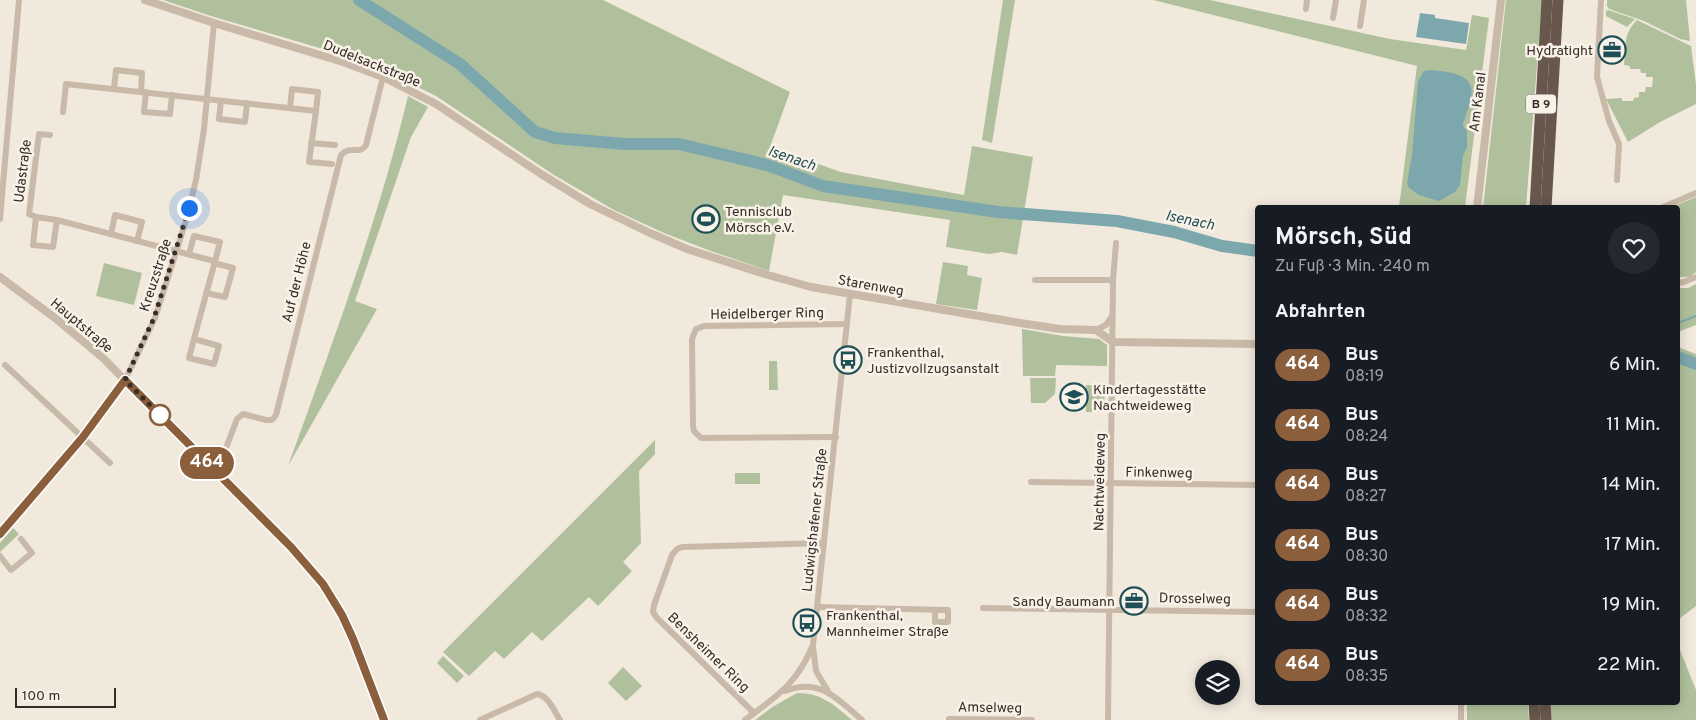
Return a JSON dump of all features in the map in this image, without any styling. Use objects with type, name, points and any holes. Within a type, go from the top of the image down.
[{"type":"highway","name":"B 9","points":[[1535,205],[1546,0]]},
{"type":"highway","name":"B 9","points":[[1546,205],[1558,0]]},
{"type":"highway","points":[[1534,705],[1535,720]]},
{"type":"highway","points":[[1545,705],[1546,720]]},
{"type":"street","points":[[0,219],[18,0]]},
{"type":"street","name":"Dudelsackstraße","points":[[145,0],[214,24],[343,62],[383,77],[436,104],[541,174],[590,204],[650,233]]},
{"type":"street","points":[[1306,9],[1307,0]]},
{"type":"street","points":[[1333,18],[1336,0]]},
{"type":"street","points":[[1360,26],[1364,0]]},
{"type":"street","name":"Am Kanal","points":[[1477,205],[1501,0]]},
{"type":"street","points":[[1601,0],[1597,77],[1609,121],[1619,144],[1617,180]]},
{"type":"street","name":"Kreuzstraße","points":[[0,534],[83,437],[125,380],[154,318],[177,251],[196,180],[207,99],[214,24]]},
{"type":"street","points":[[114,89],[116,70],[142,73],[144,112],[170,114],[172,95]]},
{"type":"street","name":"Auf der Höhe","points":[[210,466],[223,456],[237,419],[243,414],[266,420],[272,420],[276,415],[341,154],[345,150],[359,151],[364,149],[383,77]]},
{"type":"street","points":[[63,112],[66,84],[316,111]]},
{"type":"street","points":[[290,108],[292,89],[318,92],[309,162],[332,164]]},
{"type":"street","points":[[221,100],[219,120],[245,122],[247,103]]},
{"type":"street","name":"Udastraße","points":[[50,135],[39,134],[29,214],[189,254],[233,268],[225,297],[206,292]]},
{"type":"street","points":[[311,143],[335,145]]},
{"type":"street","points":[[1668,205],[1696,193]]},
{"type":"street","points":[[111,234],[115,215],[142,222],[137,241]]},
{"type":"street","name":"Udastraße","points":[[36,217],[33,245],[53,247],[57,220]]},
{"type":"street","name":"Starenweg","points":[[650,233],[706,256],[811,287],[1020,323],[1060,329],[1096,330]]},
{"type":"street","points":[[189,254],[194,236],[220,242],[189,358],[214,364],[219,346],[194,340]]},
{"type":"street","name":"Nachtweideweg","points":[[1108,720],[1113,280],[1116,244]]},
{"type":"street","name":"Hauptstraße","points":[[0,277],[83,340],[291,547],[323,584],[342,615],[384,720]]},
{"type":"street","points":[[1680,283],[1696,277]]},
{"type":"street","points":[[1035,280],[1113,280]]},
{"type":"street","name":"Ludwigshafener Straße","points":[[745,720],[783,692],[801,670],[813,645],[850,294]]},
{"type":"street","points":[[1113,315],[1106,325],[1096,330],[1113,342],[1255,344]]},
{"type":"street","name":"Heidelberger Ring","points":[[836,437],[701,438],[694,431],[693,426],[692,339],[696,330],[704,326],[847,324]]},
{"type":"street","points":[[5,365],[110,463]]},
{"type":"street","name":"Finkenweg","points":[[1031,482],[1255,485]]},
{"type":"street","points":[[0,556],[11,570],[32,553],[21,539]]},
{"type":"street","name":"Bensheimer Ring","points":[[754,713],[653,612],[672,555],[677,549],[682,547],[824,543]]},
{"type":"street","points":[[817,607],[935,610]]},
{"type":"street","name":"Drosselweg","points":[[983,608],[1255,612]]},
{"type":"street","points":[[813,645],[816,671],[828,692]]},
{"type":"street","points":[[783,692],[795,687],[818,688],[828,692],[862,720]]},
{"type":"street","points":[[480,720],[537,694],[542,695],[548,701],[560,720]]},
{"type":"street","points":[[1461,705],[1461,720]]},
{"type":"street","name":"Amselweg","points":[[949,719],[1032,720]]},
{"type":"green space","points":[[163,0],[603,0],[790,92],[770,147],[841,172],[964,195],[972,146],[1033,157],[1017,255],[1002,252],[989,254],[946,247],[950,220],[783,195],[769,271],[664,233],[614,210],[554,175],[436,96],[385,71],[340,54]]},
{"type":"green space","points":[[1003,0],[1015,0],[992,143],[982,140]]},
{"type":"green space","points":[[1153,0],[1210,0],[1390,39],[1466,50],[1472,15],[1489,18],[1465,205],[1399,205],[1417,66]]},
{"type":"green space","points":[[1506,0],[1542,0],[1526,205],[1483,205]]},
{"type":"green space","points":[[1607,0],[1686,0],[1690,41],[1680,39],[1644,21],[1609,9]]},
{"type":"green space","points":[[1606,11],[1635,19],[1627,27],[1606,16]]},
{"type":"green space","points":[[1637,20],[1691,46],[1696,85],[1696,104],[1660,122],[1628,142],[1606,99],[1622,98],[1622,101],[1633,101],[1634,98],[1639,97],[1639,92],[1645,92],[1646,87],[1652,87],[1653,77],[1646,77],[1646,73],[1641,73],[1640,69],[1630,69],[1630,66],[1624,65],[1627,35]]},
{"type":"green space","points":[[408,96],[428,107],[411,137],[355,301],[377,309],[288,466],[337,329],[383,190]]},
{"type":"green space","points":[[1696,197],[1696,272],[1690,277],[1680,277],[1680,205],[1677,205]]},
{"type":"green space","points":[[943,262],[968,266],[967,275],[982,278],[977,310],[936,304]]},
{"type":"green space","points":[[104,263],[142,273],[134,305],[96,296]]},
{"type":"green space","points":[[1696,284],[1696,325],[1680,331],[1680,288],[1688,288]]},
{"type":"green space","points":[[1022,329],[1063,336],[1099,339],[1107,345],[1107,366],[1056,365],[1055,376],[1023,376]]},
{"type":"green space","points":[[1680,348],[1696,354],[1696,606],[1680,618]]},
{"type":"green space","points":[[769,361],[777,361],[778,390],[769,390]]},
{"type":"green space","points":[[1030,378],[1056,378],[1055,394],[1045,403],[1031,403]]},
{"type":"green space","points":[[1086,385],[1105,386],[1104,412],[1086,412]]},
{"type":"green space","points":[[655,440],[655,454],[639,471],[641,543],[623,562],[632,571],[598,606],[589,597],[542,641],[532,632],[504,659],[495,651],[469,676],[443,652]]},
{"type":"green space","points":[[735,473],[760,473],[760,484],[735,484]]},
{"type":"green space","points":[[13,528],[19,534],[0,552],[0,543]]},
{"type":"green space","points":[[1680,650],[1696,690],[1696,720],[1551,720],[1550,705],[1680,705]]},
{"type":"green space","points":[[443,656],[464,676],[457,683],[437,663]]},
{"type":"green space","points":[[623,667],[642,686],[626,701],[608,683]]},
{"type":"green space","points":[[797,693],[814,695],[821,698],[852,720],[755,720],[774,706]]},
{"type":"green space","points":[[1467,705],[1528,705],[1529,720],[1467,720]]},
{"type":"water","points":[[1420,13],[1435,15],[1435,18],[1469,23],[1466,44],[1416,37]]},
{"type":"water","points":[[1430,70],[1460,75],[1470,84],[1472,91],[1463,126],[1467,131],[1467,147],[1463,156],[1460,185],[1455,192],[1439,201],[1419,195],[1409,188],[1407,183],[1412,155],[1418,81],[1424,71]]},
{"type":"waterway","name":"Isenach","points":[[359,0],[460,64],[535,132],[555,138],[624,144],[679,144],[767,165],[823,186],[998,212],[1117,221],[1174,232],[1222,246],[1255,251]]},
{"type":"waterway","points":[[1680,322],[1696,316]]},
{"type":"waterway","name":"Isenach","points":[[1680,358],[1696,364]]},
{"type":"bus line","name":"464","points":[[0,534],[83,437],[125,380],[291,547],[323,584],[342,615],[353,639],[384,720]]},
{"type":"place","name":"Hydratight","points":[[1612,50]]},
{"type":"place","name":"Tennisclub Mörsch e.V.","points":[[706,219]]},
{"type":"place","name":"Frankenthal, Justizvollzugsanstalt","points":[[848,360]]},
{"type":"place","name":"Kindertagesstätte Nachtweideweg","points":[[1074,397]]},
{"type":"place","name":"Sandy Baumann","points":[[1134,601]]},
{"type":"place","name":"Frankenthal, Mannheimer Straße","points":[[807,623]]},
{"type":"route","points":[[160,415],[125,380],[154,318],[177,251],[189,208]]}]
